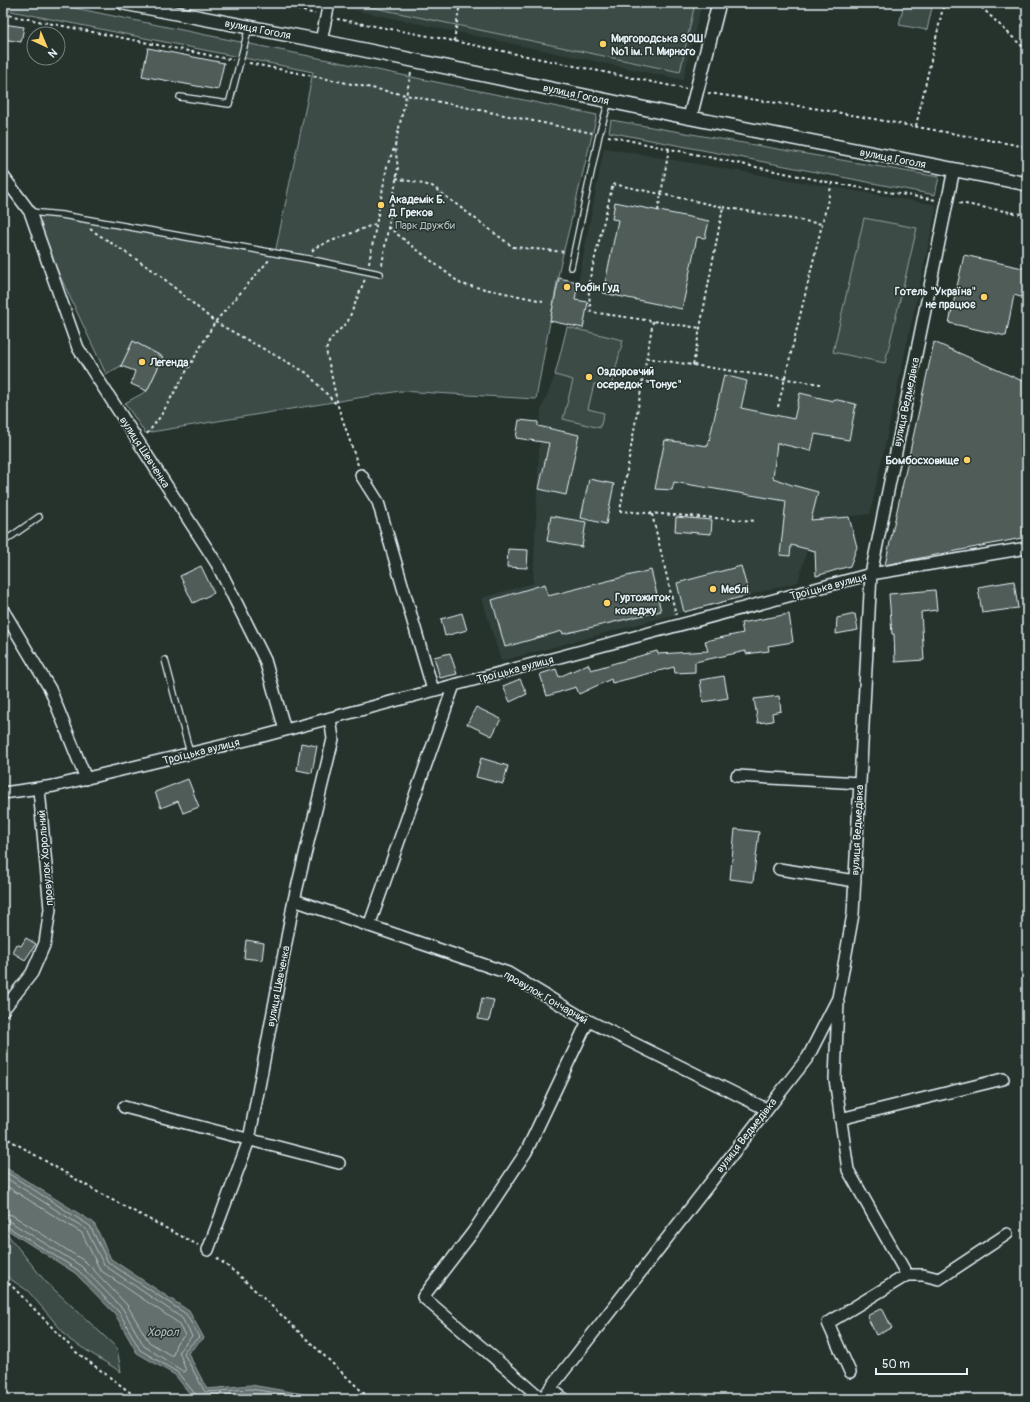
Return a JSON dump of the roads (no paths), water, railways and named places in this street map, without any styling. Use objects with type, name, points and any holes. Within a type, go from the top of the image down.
[{"type":"street","name":"вулиця Гоголя","points":[[124,3],[321,41],[609,101],[1027,184]]},
{"type":"street","points":[[321,41],[329,3]]},
{"type":"street","points":[[690,117],[719,3]]},
{"type":"street","name":"вулиця Ведмедівка","points":[[542,1399],[766,1109],[808,1057],[838,998],[853,914],[871,574],[954,170]]},
{"type":"street","name":"вулиця Шевченка","points":[[3,176],[30,212],[78,348],[217,564],[265,660],[285,730]]},
{"type":"street","points":[[361,475],[378,502],[433,690]]},
{"type":"street","name":"Троїцька вулиця","points":[[3,793],[86,779],[285,730],[871,574],[1027,548]]},
{"type":"street","points":[[3,610],[9,617],[50,689],[86,779]]},
{"type":"street","points":[[369,926],[454,685]]},
{"type":"street","name":"вулиця Шевченка","points":[[208,1250],[249,1140],[294,900],[333,739],[330,718]]},
{"type":"street","points":[[737,776],[860,783]]},
{"type":"street","name":"провулок Хорольний","points":[[3,1010],[32,973],[45,943],[50,909],[39,788]]},
{"type":"street","points":[[779,869],[855,881]]},
{"type":"street","name":"провулок Гончарний","points":[[294,900],[508,973],[588,1021],[766,1109]]},
{"type":"street","points":[[838,998],[835,1079],[848,1170],[907,1275]]},
{"type":"street","points":[[542,1399],[424,1297],[472,1232],[526,1152],[588,1021]]},
{"type":"street","points":[[840,1119],[1003,1079]]},
{"type":"street","points":[[124,1107],[339,1163]]},
{"type":"street","points":[[850,1372],[828,1323],[907,1275],[923,1275],[939,1278],[1007,1234]]},
{"type":"street","points":[[550,1388],[564,1399]]},
{"type":"lane","points":[[180,97],[229,104],[249,27]]},
{"type":"lane","points":[[571,267],[599,135],[609,101]]},
{"type":"lane","points":[[30,212],[72,217],[303,258],[380,274]]},
{"type":"lane","points":[[3,542],[39,518]]},
{"type":"lane","points":[[165,660],[190,753]]},
{"type":"water","name":"Хорол","points":[[3,1166],[94,1223],[111,1259],[189,1311],[204,1338],[188,1353],[207,1389],[251,1385],[303,1394],[333,1396],[332,1399],[194,1399],[175,1375],[137,1353],[115,1314],[75,1273],[3,1227]]},
{"type":"place","name":"Миргородська ЗОШ №1 ім. П. Мирного","points":[[603,44]]},
{"type":"place","name":"Академік Б. Д. Греков","points":[[381,205]]},
{"type":"place","name":"Робін Гуд","points":[[567,287]]},
{"type":"place","name":"Готель \"Україна\" не працює","points":[[984,297]]},
{"type":"place","name":"Легенда","points":[[142,362]]},
{"type":"place","name":"Оздоровчий осередок \"Тонус\"","points":[[589,377]]},
{"type":"place","name":"Бомбосховище","points":[[967,460]]},
{"type":"place","name":"Меблі","points":[[713,589]]},
{"type":"place","name":"Гуртожиток коледжу","points":[[607,603]]},
{"type":"park label","name":"Парк Дружби","points":[[425,225]]}]
